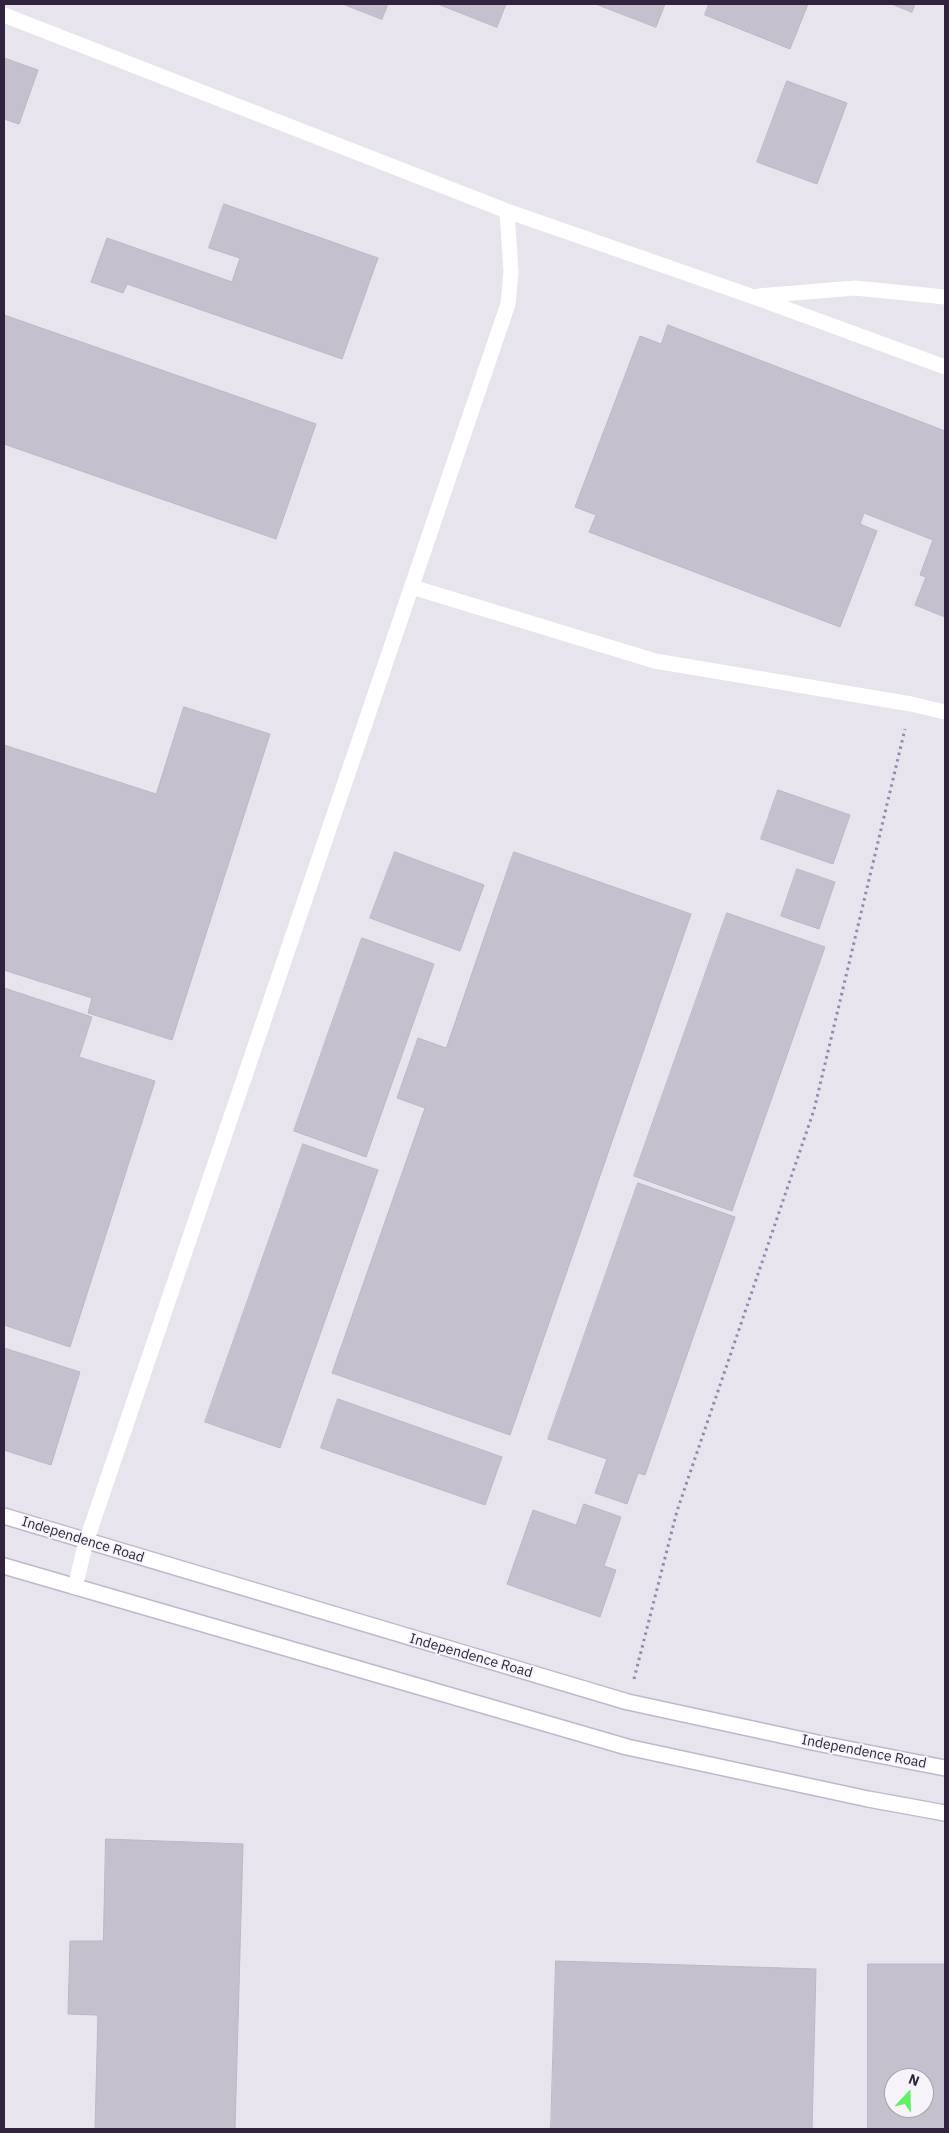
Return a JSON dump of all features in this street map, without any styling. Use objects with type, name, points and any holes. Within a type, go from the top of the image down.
[{"type":"street","points":[[4,15],[507,211],[754,296],[945,367]]},
{"type":"street","points":[[75,1586],[86,1542],[508,304],[511,272],[507,211]]},
{"type":"street","points":[[754,296],[855,288],[945,297]]},
{"type":"street","points":[[412,587],[655,661],[911,704],[945,712]]},
{"type":"street","name":"Independence Road","points":[[4,1516],[628,1702],[822,1744],[945,1768]]},
{"type":"street","points":[[4,1566],[627,1747],[868,1799],[945,1813]]},
{"type":"path","points":[[628,1702],[677,1511],[814,1110],[911,704]]},
{"type":"building","points":[[343,4],[388,4],[382,19]]},
{"type":"building","points":[[438,4],[506,4],[497,27]]},
{"type":"building","points":[[596,4],[665,4],[656,27]]},
{"type":"building","points":[[709,4],[808,4],[790,49],[705,15]]},
{"type":"building","points":[[892,4],[915,4],[912,12]]},
{"type":"building","points":[[4,58],[38,70],[19,124],[4,119]]},
{"type":"building","points":[[787,81],[847,103],[817,184],[757,162]]},
{"type":"building","points":[[224,204],[378,258],[342,359],[127,284],[123,293],[91,282],[107,238],[232,282],[240,258],[209,248]]},
{"type":"building","points":[[4,315],[316,424],[276,539],[4,444]]},
{"type":"building","points":[[668,325],[945,431],[945,617],[915,605],[926,577],[920,575],[933,540],[864,513],[860,524],[877,531],[840,627],[589,532],[596,515],[575,507],[640,336],[661,344]]},
{"type":"building","points":[[184,707],[270,734],[172,1040],[88,1013],[92,998],[4,970],[4,745],[156,794]]},
{"type":"building","points":[[778,790],[850,815],[833,864],[761,839]]},
{"type":"building","points":[[395,852],[484,885],[460,951],[370,918]]},
{"type":"building","points":[[514,852],[691,914],[510,1435],[332,1373],[425,1108],[397,1098],[418,1038],[446,1048]]},
{"type":"building","points":[[797,869],[835,882],[819,929],[781,916]]},
{"type":"building","points":[[727,913],[825,947],[732,1211],[634,1176]]},
{"type":"building","points":[[362,938],[434,964],[366,1157],[294,1131]]},
{"type":"building","points":[[4,988],[92,1017],[79,1057],[155,1081],[70,1347],[4,1325]]},
{"type":"building","points":[[303,1144],[378,1170],[280,1448],[205,1422]]},
{"type":"building","points":[[638,1183],[735,1217],[645,1475],[638,1473],[627,1504],[595,1493],[607,1459],[548,1439]]},
{"type":"building","points":[[4,1348],[80,1372],[51,1465],[4,1450]]},
{"type":"building","points":[[338,1399],[502,1457],[485,1505],[321,1448]]},
{"type":"building","points":[[584,1504],[621,1517],[604,1566],[616,1570],[600,1617],[507,1584],[533,1510],[576,1525]]},
{"type":"building","points":[[106,1839],[243,1844],[235,2129],[95,2129],[98,2015],[68,2014],[70,1941],[103,1941]]},
{"type":"building","points":[[556,1961],[816,1969],[812,2129],[551,2129]]},
{"type":"building","points":[[868,1964],[945,1964],[945,2129],[868,2129]]}]
